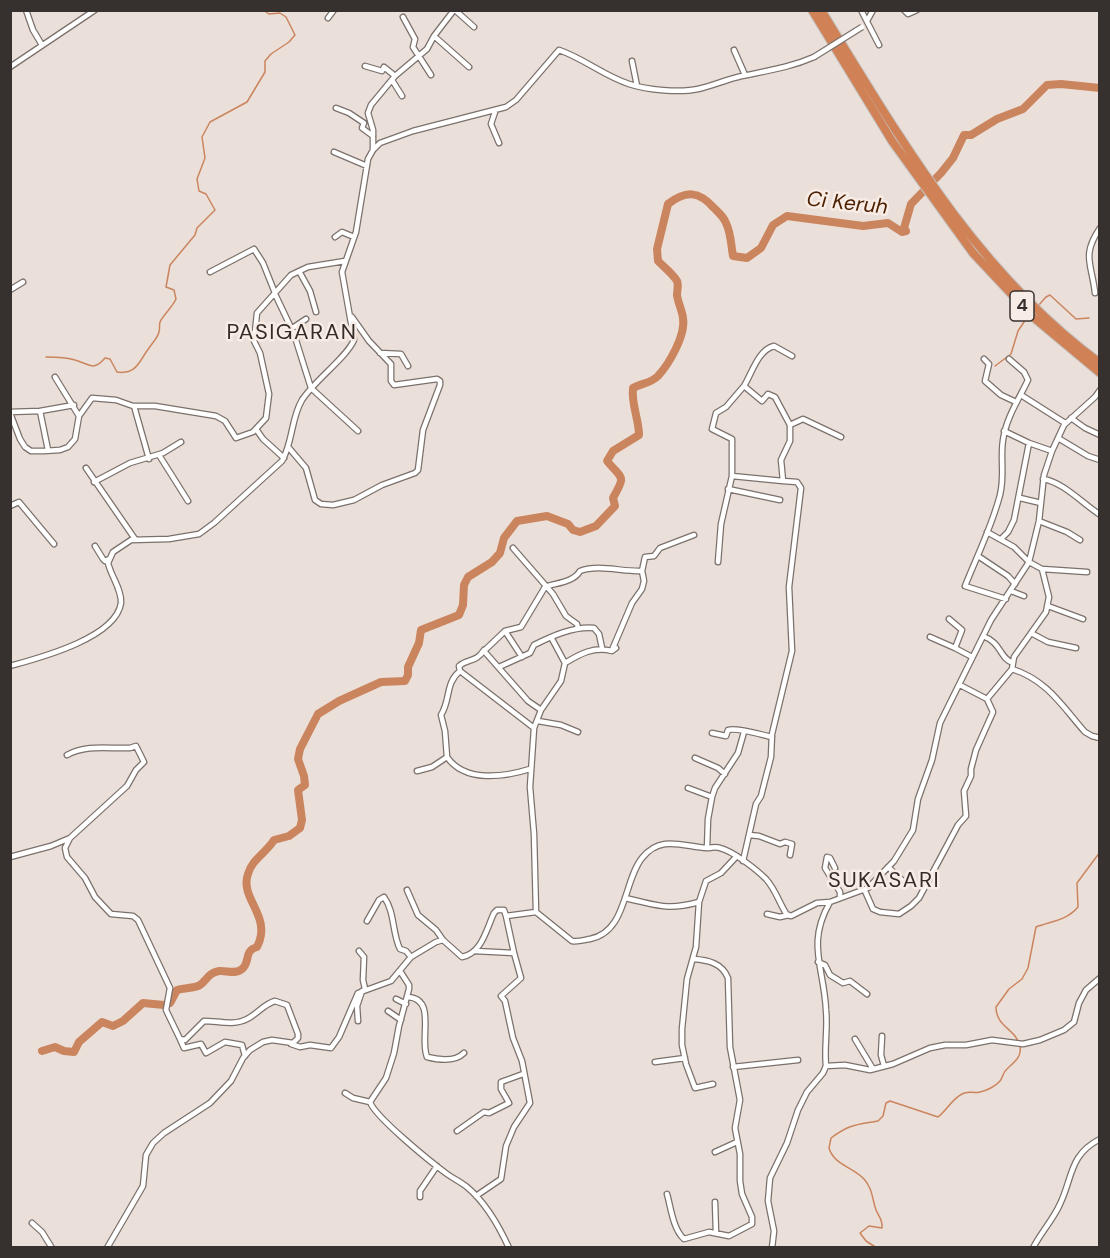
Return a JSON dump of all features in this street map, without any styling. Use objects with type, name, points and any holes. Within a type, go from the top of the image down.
[{"type":"highway","name":"4","points":[[812,10],[973,253],[1033,317],[1100,373]]},
{"type":"highway","name":"4","points":[[821,10],[896,139]]},
{"type":"highway","name":"4","points":[[957,227],[1038,312],[1100,363]]},
{"type":"street","points":[[26,10],[33,30],[42,45]]},
{"type":"street","points":[[10,67],[94,10]]},
{"type":"street","points":[[328,18],[334,10]]},
{"type":"street","points":[[373,150],[374,136],[369,110],[394,78],[427,50],[434,36],[454,10],[474,27]]},
{"type":"street","points":[[861,10],[879,45]]},
{"type":"street","points":[[10,666],[78,642],[111,622],[119,608],[121,597],[109,567],[109,559],[113,552],[135,539],[169,539],[199,534],[240,500],[284,458],[289,448],[299,405],[311,387],[353,344],[354,335],[343,278],[345,261],[360,214],[369,158],[373,150],[381,143],[469,115],[495,112],[512,104],[559,50],[618,81],[637,86],[693,90],[745,75],[772,72],[814,57],[862,27],[873,10]]},
{"type":"street","points":[[904,10],[908,14],[917,10]]},
{"type":"street","points":[[403,18],[415,39],[412,46],[430,75]]},
{"type":"street","points":[[434,36],[469,67]]},
{"type":"street","points":[[734,50],[745,75]]},
{"type":"street","points":[[632,61],[637,86]]},
{"type":"street","points":[[365,66],[382,71],[384,68],[394,78],[402,96]]},
{"type":"street","points":[[336,108],[364,123],[362,128],[374,136]]},
{"type":"street","points":[[495,112],[491,124],[499,143]]},
{"type":"street","points":[[334,152],[367,166]]},
{"type":"street","points":[[1095,293],[1088,257],[1091,243],[1100,228]]},
{"type":"street","points":[[336,237],[342,232],[354,237]]},
{"type":"street","points":[[210,272],[254,249],[263,263],[291,329],[311,387],[358,431]]},
{"type":"street","points":[[74,405],[10,413],[25,447],[31,451],[60,450],[68,447],[75,439],[79,416],[90,399],[94,398],[116,400],[134,406],[155,406],[216,416],[225,421],[238,439],[249,435],[266,418],[269,394],[260,353],[254,341],[257,312],[291,275],[312,266],[345,261]]},
{"type":"street","points":[[299,271],[310,291],[316,312]]},
{"type":"street","points":[[10,290],[23,282]]},
{"type":"street","points":[[289,448],[306,468],[315,500],[331,506],[354,500],[382,485],[417,472],[423,430],[441,383],[437,380],[395,386],[392,382],[392,366],[369,341],[350,315]]},
{"type":"street","points":[[291,329],[306,319]]},
{"type":"street","points":[[718,562],[721,524],[732,476],[732,439],[712,429],[713,420],[716,413],[726,407],[744,386],[761,354],[774,346],[792,356]]},
{"type":"street","points":[[380,353],[401,354],[408,366]]},
{"type":"street","points":[[984,359],[990,364],[985,381],[1001,395],[1016,402]]},
{"type":"street","points":[[1006,599],[965,587],[995,514],[1004,475],[1002,447],[1004,431],[1028,380],[1024,372],[1008,359]]},
{"type":"street","points":[[55,377],[79,416]]},
{"type":"street","points":[[744,386],[762,401],[768,394],[775,397],[790,425],[790,441],[781,460],[783,481]]},
{"type":"street","points":[[767,914],[780,917],[793,916],[817,903],[830,902],[864,891],[888,867],[913,831],[918,799],[932,760],[940,723],[983,636],[1029,562],[1039,520],[1043,480],[1052,451],[1065,423],[1100,390]]},
{"type":"street","points":[[1021,395],[1065,423]]},
{"type":"street","points":[[134,406],[149,459]]},
{"type":"street","points":[[40,411],[48,450]]},
{"type":"street","points":[[1071,418],[1100,435]]},
{"type":"street","points":[[790,425],[805,419],[841,437]]},
{"type":"street","points":[[256,429],[263,439],[284,458]]},
{"type":"street","points":[[1004,431],[1052,451]]},
{"type":"street","points":[[1058,438],[1088,456],[1100,460]]},
{"type":"street","points":[[94,482],[130,463],[159,455],[181,442]]},
{"type":"street","points":[[1001,539],[1008,532],[1014,520],[1029,443]]},
{"type":"street","points":[[159,455],[188,501]]},
{"type":"street","points":[[86,468],[135,539]]},
{"type":"street","points":[[732,476],[797,482],[800,485],[801,500],[789,587],[792,651],[772,737],[771,757],[761,796],[756,804],[743,861]]},
{"type":"street","points":[[1043,480],[1053,481],[1064,487],[1074,497],[1099,514]]},
{"type":"street","points":[[728,489],[780,500]]},
{"type":"street","points":[[1020,498],[1041,503]]},
{"type":"street","points":[[10,506],[19,502],[54,544]]},
{"type":"street","points":[[1039,520],[1080,540]]},
{"type":"street","points":[[987,532],[1014,547],[1029,562],[1042,569],[1087,572]]},
{"type":"street","points":[[565,663],[588,651],[602,648],[614,650],[632,603],[642,589],[645,557],[654,556],[660,548],[674,544],[676,540],[694,535]]},
{"type":"street","points":[[95,546],[105,561],[109,559]]},
{"type":"street","points":[[513,548],[559,602],[566,616],[579,628]]},
{"type":"street","points":[[978,556],[1008,576],[1015,584]]},
{"type":"street","points":[[530,770],[500,776],[477,775],[457,768],[447,757],[441,715],[447,705],[450,683],[460,671],[459,666],[464,662],[478,659],[484,650],[505,632],[521,627],[545,586],[578,576],[580,571],[591,567],[604,570],[642,571]]},
{"type":"street","points":[[987,699],[1012,666],[1014,657],[1044,616],[1049,597],[1042,569]]},
{"type":"street","points":[[1011,591],[1024,596]]},
{"type":"street","points":[[1048,606],[1083,619]]},
{"type":"street","points":[[949,619],[962,630],[954,648]]},
{"type":"street","points":[[499,667],[531,653],[534,645],[579,628],[594,628],[599,634],[602,648]]},
{"type":"street","points":[[505,632],[522,657]]},
{"type":"street","points":[[1031,633],[1048,642],[1076,648]]},
{"type":"street","points":[[930,636],[972,657]]},
{"type":"street","points":[[983,636],[998,645],[1012,666],[1050,690],[1085,732],[1100,738]]},
{"type":"street","points":[[536,912],[530,770],[534,728],[541,710],[561,681],[565,663],[551,637]]},
{"type":"street","points":[[484,650],[528,701],[541,710]]},
{"type":"street","points":[[460,671],[534,728]]},
{"type":"street","points":[[864,891],[873,909],[893,914],[904,913],[919,898],[953,833],[966,816],[964,790],[971,776],[976,750],[993,712],[987,699],[960,685]]},
{"type":"street","points":[[538,721],[561,725],[578,732]]},
{"type":"street","points":[[712,733],[726,736],[728,730],[733,728],[772,737]]},
{"type":"street","points":[[707,848],[708,819],[712,797],[715,788],[738,753],[744,732]]},
{"type":"street","points":[[10,857],[51,846],[70,838],[127,786],[136,770],[144,762],[136,746],[75,750],[67,754]]},
{"type":"street","points":[[417,771],[432,767],[447,757]]},
{"type":"street","points":[[695,758],[718,768],[725,774]]},
{"type":"street","points":[[688,788],[712,797]]},
{"type":"street","points":[[749,835],[759,836],[780,844],[784,842],[792,844],[790,855]]},
{"type":"street","points":[[70,838],[65,848],[67,856],[85,878],[95,897],[111,914],[133,916],[138,920],[170,988],[166,1010],[184,1048],[201,1044],[206,1053],[225,1042],[242,1045],[245,1056]]},
{"type":"street","points":[[506,916],[536,912],[567,938],[576,942],[602,936],[619,914],[643,856],[666,844],[718,847],[743,861],[765,878],[776,891],[784,910],[789,915]]},
{"type":"street","points":[[819,855],[830,858],[836,868]]},
{"type":"street","points":[[713,1084],[695,1088],[682,1045],[683,1012],[687,979],[693,958],[699,902],[706,881],[721,873],[736,857]]},
{"type":"street","points":[[827,857],[825,868],[840,892],[840,898]]},
{"type":"street","points":[[888,867],[902,880]]},
{"type":"street","points":[[407,890],[418,915],[462,957],[471,955],[475,951],[482,942],[494,913],[497,910],[504,910],[521,978],[501,996],[508,1011],[513,1038],[522,1061],[530,1103],[514,1127],[506,1146],[501,1179],[476,1196]]},
{"type":"street","points":[[367,921],[379,900],[384,897],[391,912],[400,950],[406,951],[411,957]]},
{"type":"street","points":[[625,898],[666,908],[699,902]]},
{"type":"street","points":[[772,1248],[774,1231],[768,1201],[770,1178],[807,1092],[826,1066],[826,1007],[818,962],[818,930],[830,902]]},
{"type":"street","points":[[109,1246],[143,1186],[146,1155],[153,1143],[164,1133],[210,1103],[231,1081],[245,1056],[256,1046],[272,1040],[300,1047],[310,1045],[328,1048],[333,1046],[356,997],[364,990],[386,984],[395,978],[411,957],[443,940]]},
{"type":"street","points":[[358,1021],[357,1006],[364,990],[364,957],[359,951]]},
{"type":"street","points":[[475,951],[514,953]]},
{"type":"street","points":[[667,1194],[675,1224],[681,1236],[690,1239],[709,1232],[729,1236],[753,1222],[740,1181],[740,1154],[735,1128],[740,1100],[728,1033],[728,978],[724,970],[709,960],[693,958]]},
{"type":"street","points":[[818,962],[825,964],[830,975],[843,983],[850,981],[867,994]]},
{"type":"street","points":[[370,1102],[386,1078],[408,997],[410,985],[400,971]]},
{"type":"street","points":[[826,1066],[845,1065],[873,1069],[924,1050],[945,1045],[966,1045],[992,1040],[1023,1044],[1056,1034],[1074,1022],[1079,1003],[1086,990],[1100,978]]},
{"type":"street","points":[[408,997],[415,997],[424,1009],[424,1048],[428,1057],[455,1058],[464,1053]]},
{"type":"street","points":[[396,999],[406,1005]]},
{"type":"street","points":[[180,1039],[185,1040],[204,1021],[226,1023],[246,1020],[264,1005],[275,1001],[287,1005],[298,1034],[298,1038],[290,1044]]},
{"type":"street","points":[[388,1011],[401,1020]]},
{"type":"street","points":[[882,1036],[881,1054],[884,1066]]},
{"type":"street","points":[[855,1039],[873,1069]]},
{"type":"street","points":[[655,1062],[685,1058]]},
{"type":"street","points":[[733,1067],[798,1060]]},
{"type":"street","points":[[457,1131],[484,1112],[489,1113],[509,1103],[501,1089],[501,1082],[523,1074]]},
{"type":"street","points":[[345,1093],[352,1098],[370,1102]]},
{"type":"street","points":[[370,1102],[374,1110],[392,1129],[437,1166],[466,1185],[501,1231],[509,1248]]},
{"type":"street","points":[[1033,1248],[1061,1203],[1076,1160],[1088,1145],[1100,1139]]},
{"type":"street","points":[[715,1152],[737,1142]]},
{"type":"street","points":[[420,1197],[420,1191],[437,1166]]},
{"type":"street","points":[[716,1202],[716,1233]]},
{"type":"street","points":[[32,1223],[42,1232],[52,1248]]},
{"type":"waterway","points":[[46,357],[68,358],[91,366],[97,365],[105,358],[110,359],[117,372],[124,372],[137,366],[156,339],[160,322],[176,299],[174,290],[166,287],[170,265],[195,235],[197,228],[215,210],[206,194],[199,191],[197,179],[205,158],[202,137],[210,122],[247,102],[265,72],[265,61],[295,35],[286,17],[280,13],[269,14],[263,10]]},
{"type":"waterway","name":"Ci Keruh","points":[[42,1051],[55,1047],[74,1052],[79,1042],[102,1022],[113,1026],[123,1021],[143,1003],[164,1005],[170,1003],[177,990],[198,986],[215,972],[236,972],[242,969],[248,954],[257,947],[261,936],[259,917],[246,883],[248,874],[253,864],[274,840],[289,836],[300,828],[302,820],[298,790],[305,785],[298,759],[300,749],[318,714],[339,701],[381,682],[405,681],[408,667],[419,643],[421,630],[459,615],[463,605],[464,585],[468,577],[492,562],[500,553],[504,538],[517,521],[547,516],[568,524],[573,530],[580,532],[596,526],[615,506],[613,498],[621,478],[607,461],[613,451],[639,435],[633,388],[652,381],[658,376],[672,357],[682,333],[683,318],[677,295],[677,281],[658,261],[657,249],[668,204],[681,196],[692,194],[703,198],[725,221],[733,256],[747,258],[761,248],[773,225],[787,216],[863,226],[888,223],[902,232],[906,231],[904,228],[911,204],[953,158],[964,135],[971,135],[997,119],[1023,109],[1047,85],[1100,88]]},
{"type":"waterway","points":[[1038,306],[1050,295],[1076,319],[1089,318]]},
{"type":"waterway","points":[[995,366],[1011,354],[1018,331],[1028,316]]},
{"type":"waterway","points":[[877,1248],[866,1241],[860,1233],[869,1226],[882,1228],[871,1190],[864,1179],[831,1154],[829,1148],[831,1138],[858,1124],[878,1121],[883,1116],[886,1103],[890,1101],[938,1117],[962,1094],[985,1091],[1000,1081],[1006,1070],[1017,1059],[1020,1046],[1015,1036],[999,1019],[996,1007],[1009,989],[1022,979],[1028,968],[1036,927],[1064,918],[1078,907],[1077,883],[1100,852]]},
{"type":"district","name":"PASIGARAN","points":[[292,333]]},
{"type":"district","name":"SUKASARI","points":[[884,881]]}]
